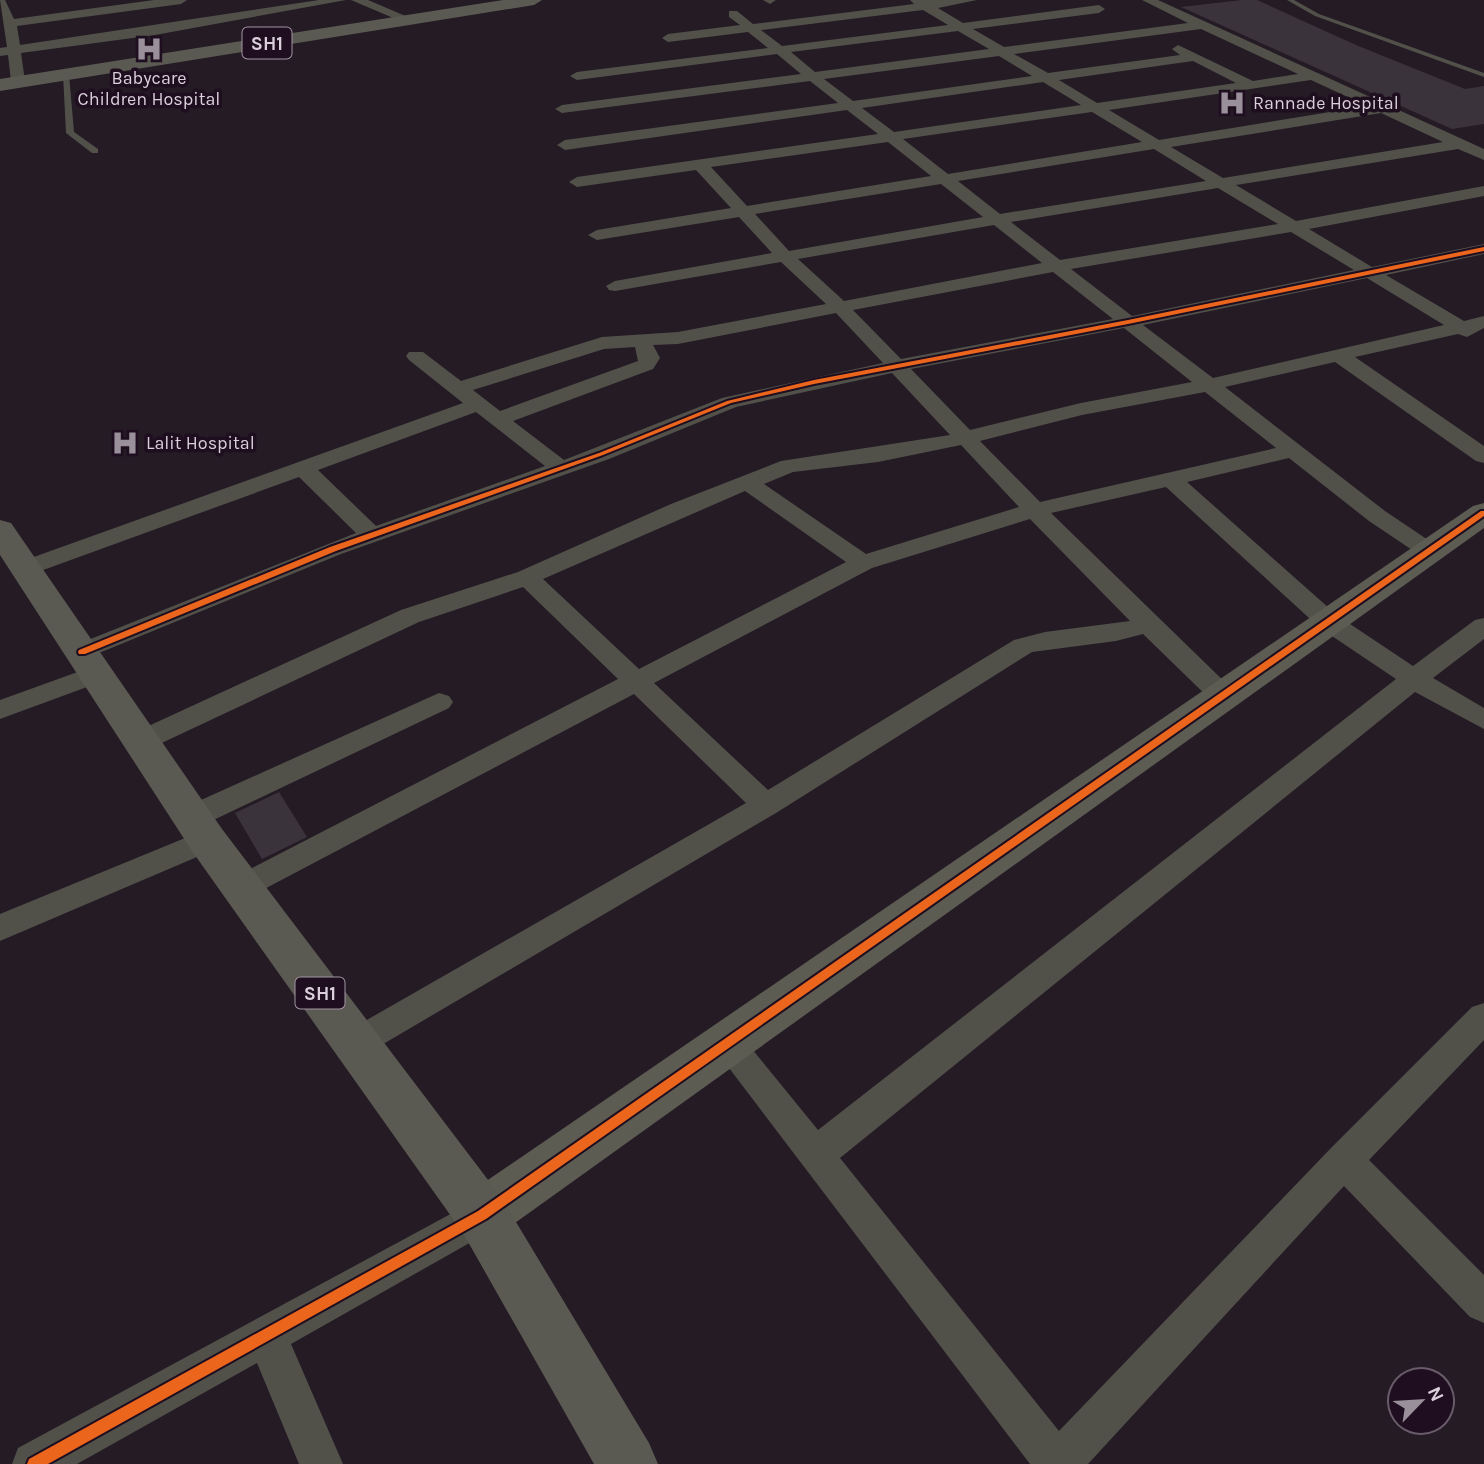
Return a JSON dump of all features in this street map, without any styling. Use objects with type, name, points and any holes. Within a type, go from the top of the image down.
[{"type":"main road","name":"SH1","points":[[9,83],[534,0]]},
{"type":"main road","name":"SH1","points":[[7,542],[200,828],[482,1215],[628,1464]]},
{"type":"street","points":[[10,23],[129,4],[181,0]]},
{"type":"street","points":[[7,51],[155,31],[340,0]]},
{"type":"street","points":[[357,0],[409,20]]},
{"type":"street","points":[[668,38],[921,3],[971,0]]},
{"type":"street","points":[[1080,0],[1251,85]]},
{"type":"street","points":[[1148,0],[1383,108],[1458,139],[1484,155]]},
{"type":"street","points":[[0,2],[10,23],[7,51],[9,83]]},
{"type":"street","points":[[921,3],[1484,342]]},
{"type":"street","points":[[129,4],[182,56]]},
{"type":"street","points":[[733,15],[1293,451],[1429,551]]},
{"type":"street","points":[[577,76],[962,27],[1111,15]]},
{"type":"street","points":[[562,109],[1202,25]]},
{"type":"street","points":[[565,145],[1195,57]]},
{"type":"street","points":[[577,182],[1313,76]]},
{"type":"street","points":[[647,98],[678,129]]},
{"type":"street","points":[[597,235],[1383,108]]},
{"type":"street","points":[[615,286],[1220,183],[1458,139]]},
{"type":"street","points":[[700,165],[783,256],[842,309],[1035,510],[1223,696]]},
{"type":"street","points":[[458,388],[589,346],[642,342],[842,309],[1055,266],[1293,227],[1484,191]]},
{"type":"street","points":[[0,710],[89,663],[372,535],[561,468],[729,402],[814,382],[1128,322],[1484,249]]},
{"type":"street","points":[[141,741],[410,617],[527,577],[679,509],[789,466],[878,455],[966,438],[1081,408],[1208,385],[1484,322]]},
{"type":"street","points":[[498,419],[646,365],[650,358],[642,342]]},
{"type":"street","points":[[1337,354],[1484,456]]},
{"type":"street","points":[[416,356],[561,468]]},
{"type":"street","points":[[7,542],[303,468],[479,404]]},
{"type":"street","points":[[242,887],[863,563],[1035,510],[1293,451]]},
{"type":"street","points":[[303,468],[372,535]]},
{"type":"street","points":[[1171,479],[1329,622],[1414,679],[1484,720]]},
{"type":"street","points":[[748,483],[863,563]]},
{"type":"street","points":[[34,1464],[482,1215],[1484,513]]},
{"type":"street","points":[[527,577],[766,805]]},
{"type":"street","points":[[356,1043],[766,805],[1023,646],[1045,640],[1116,633],[1148,624]]},
{"type":"street","points":[[815,1155],[1484,626]]},
{"type":"street","points":[[0,928],[200,828],[439,702]]},
{"type":"street","points":[[727,1043],[1058,1464],[1343,1160],[1481,1025]]},
{"type":"street","points":[[1343,1160],[1484,1303]]},
{"type":"street","points":[[266,1335],[321,1464]]},
{"type":"lane","points":[[1290,0],[1317,15],[1484,75]]},
{"type":"lane","points":[[66,74],[70,133],[95,150]]},
{"type":"building","points":[[1257,0],[1356,45],[1465,89],[1484,86],[1484,124],[1452,129],[1181,7]]},
{"type":"building","points":[[279,792],[307,837],[262,859],[235,813]]},
{"type":"cycle path","points":[[82,652],[333,549],[601,454],[729,402],[814,382],[1128,322],[1484,249]]},
{"type":"cycle path","points":[[34,1464],[482,1215],[1484,513]]},
{"type":"place","name":"Babycare Children Hospital","points":[[149,49]]},
{"type":"place","name":"Rannade Hospital","points":[[1232,103]]},
{"type":"place","name":"Lalit Hospital","points":[[125,443]]}]
